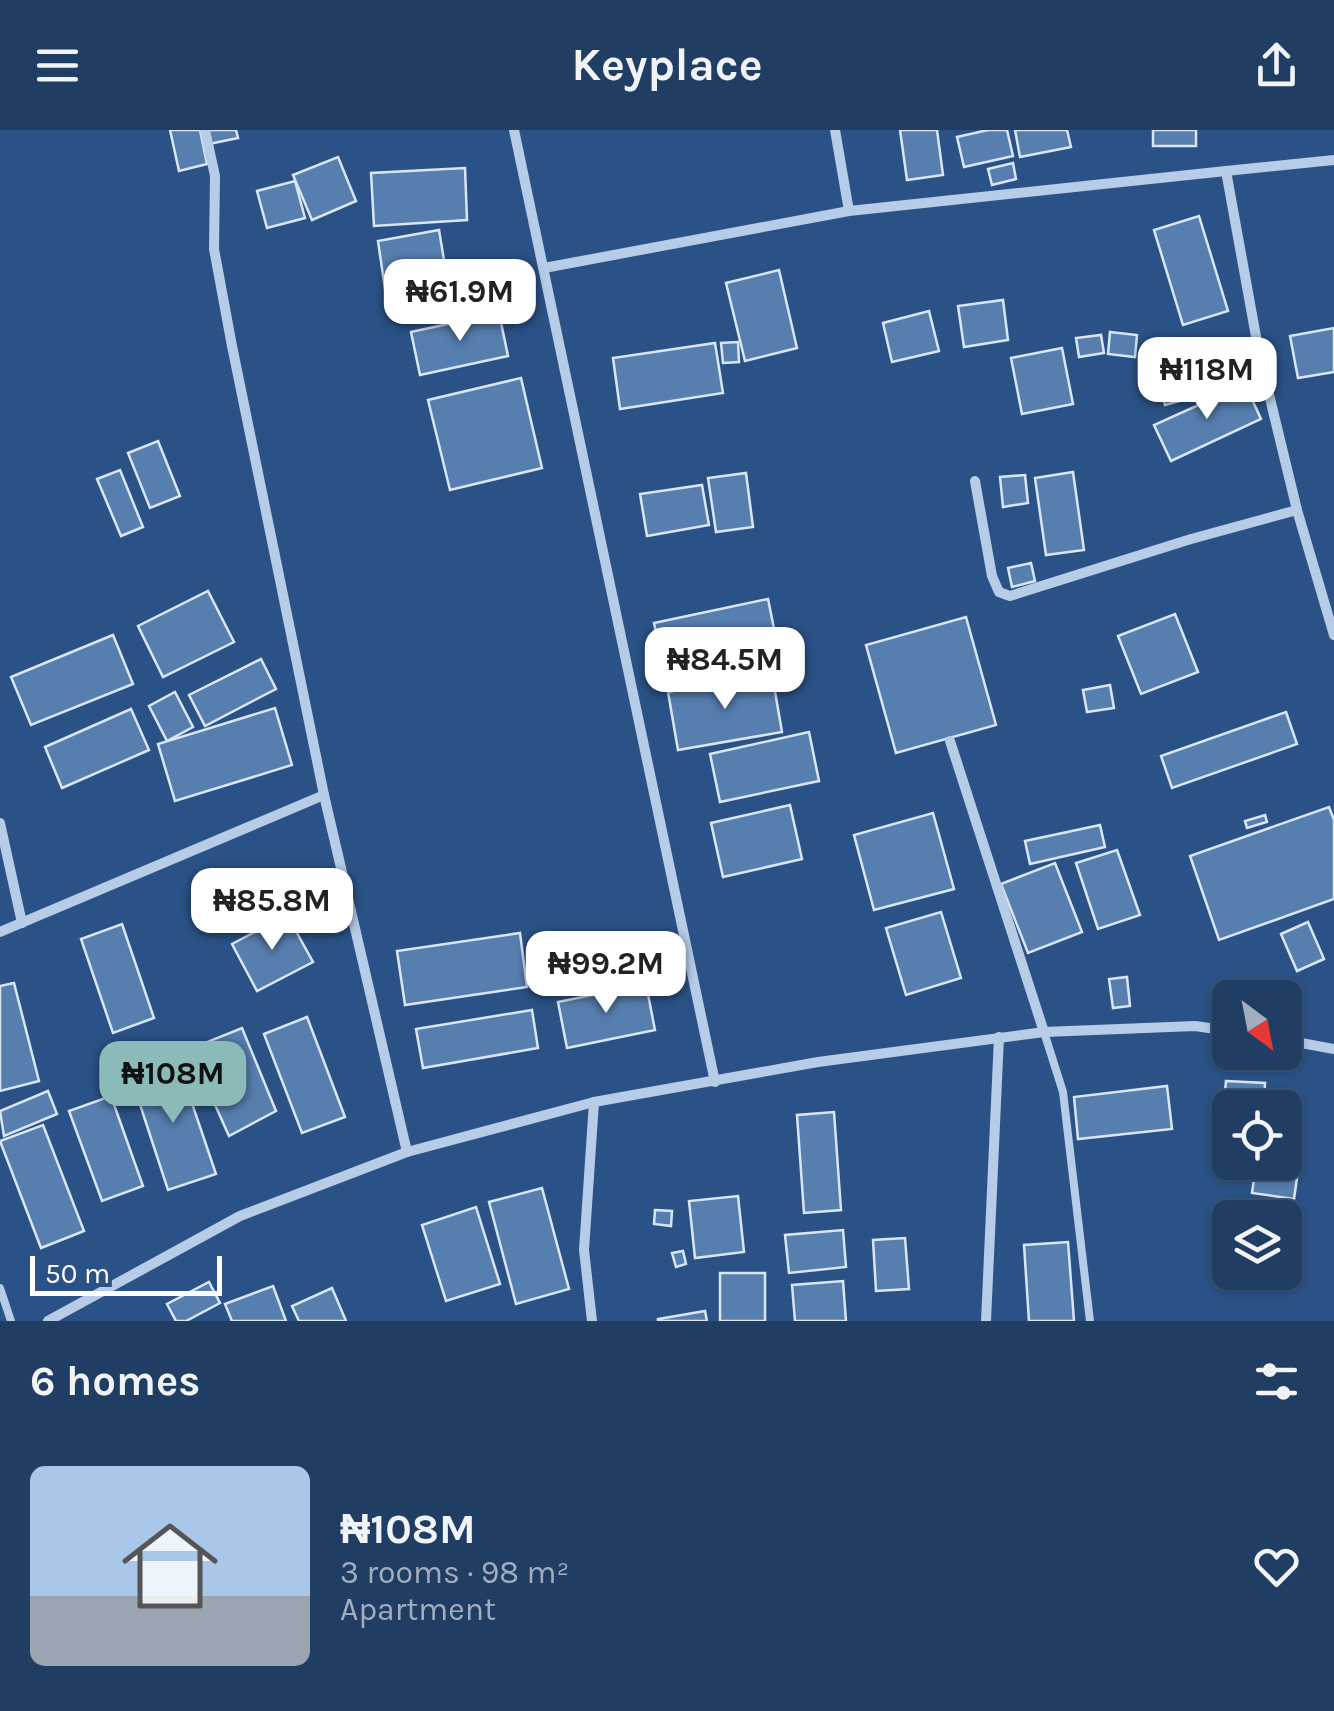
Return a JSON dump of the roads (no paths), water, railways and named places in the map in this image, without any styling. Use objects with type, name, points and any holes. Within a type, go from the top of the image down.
[{"type":"street","points":[[205,130],[215,176],[214,249],[324,795],[407,1152]]},
{"type":"street","points":[[514,130],[715,1082]]},
{"type":"street","points":[[835,130],[849,210]]},
{"type":"street","points":[[544,268],[849,210],[1334,160]]},
{"type":"street","points":[[1226,172],[1259,353],[1296,510],[1334,635]]},
{"type":"street","points":[[975,481],[992,576],[1000,592],[1010,596],[1296,510]]},
{"type":"street","points":[[950,741],[1044,1032]]},
{"type":"street","points":[[0,932],[324,795]]},
{"type":"street","points":[[0,822],[22,923]]},
{"type":"street","points":[[48,1321],[240,1216],[407,1152],[594,1102],[818,1062],[999,1037],[1194,1026],[1212,1028]]},
{"type":"street","points":[[986,1321],[999,1037]]},
{"type":"street","points":[[1302,1043],[1334,1050]]},
{"type":"street","points":[[592,1321],[584,1250],[594,1102]]},
{"type":"lane","points":[[1044,1032],[1064,1092],[1090,1321]]},
{"type":"lane","points":[[0,1288],[11,1321]]}]
